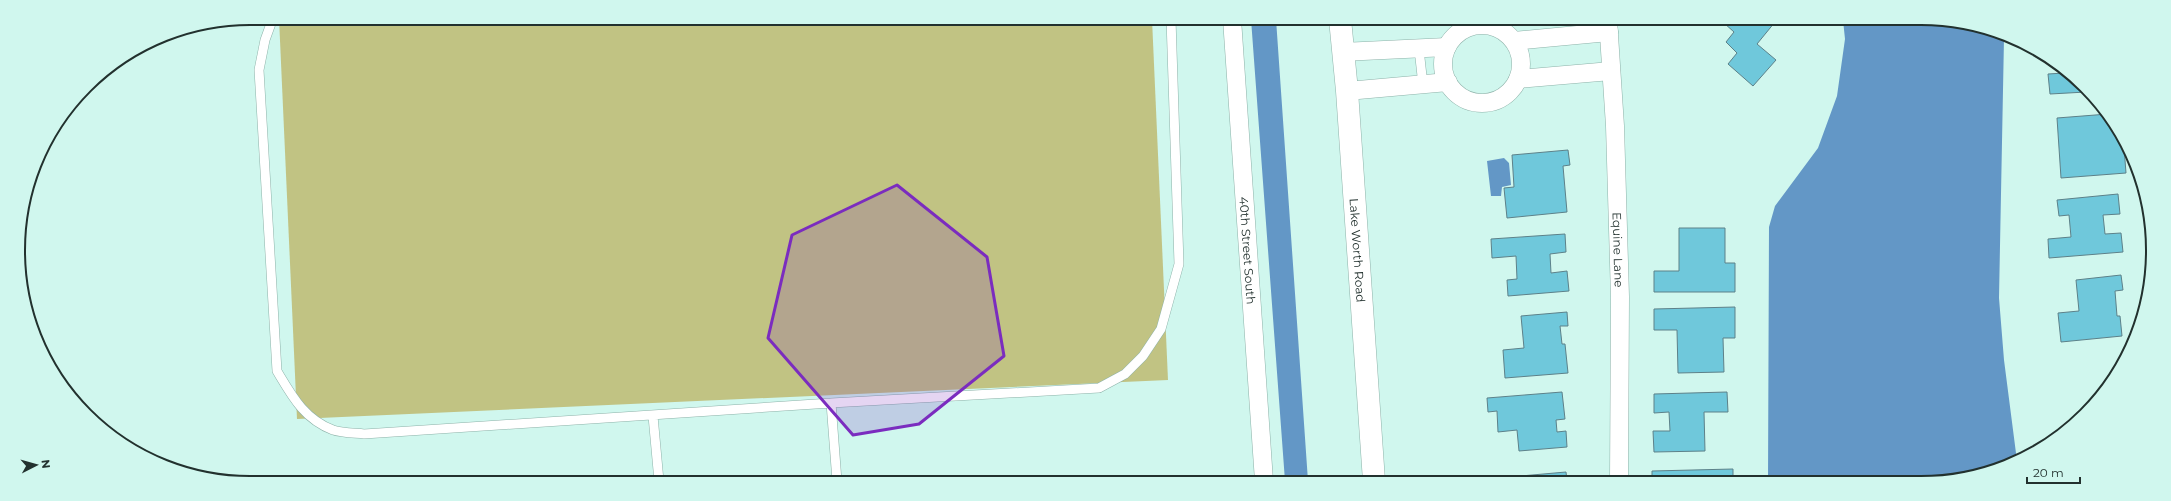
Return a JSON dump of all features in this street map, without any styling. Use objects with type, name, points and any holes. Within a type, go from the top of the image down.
[{"type":"street","name":"40th Street South","points":[[1232,25],[1261,476]]},
{"type":"street","name":"Lake Worth Road","points":[[1340,25],[1374,476]]},
{"type":"street","points":[[1478,25],[1498,29],[1514,41],[1519,53],[1521,66],[1518,79],[1506,93],[1490,102],[1478,102],[1465,99],[1455,92],[1448,82],[1444,71],[1443,58],[1447,47],[1454,36],[1465,28],[1478,25]]},
{"type":"street","points":[[1514,41],[1609,26]]},
{"type":"street","name":"Equine Lane","points":[[1609,26],[1615,126],[1620,297],[1619,476]]},
{"type":"street","points":[[1342,52],[1447,47]]},
{"type":"street","points":[[1518,79],[1611,71]]},
{"type":"street","points":[[1346,91],[1448,82]]},
{"type":"lane","points":[[271,25],[265,40],[259,70],[277,371],[291,394],[309,418],[334,430],[364,434],[654,416],[831,403],[1099,388],[1125,374],[1143,356],[1161,329],[1179,264],[1171,25]]},
{"type":"lane","points":[[1419,49],[1423,85]]},
{"type":"lane","points":[[831,403],[837,476]]},
{"type":"lane","points":[[654,416],[659,476]]},
{"type":"highlighted area","points":[[897,185],[987,257],[1004,356],[919,424],[853,435],[768,338],[792,235]]},
{"type":"green space","points":[[279,25],[1152,25],[1168,380],[297,419]]},
{"type":"water","points":[[1251,25],[1276,25],[1308,476],[1285,476]]},
{"type":"water","points":[[1844,25],[1935,25],[1964,29],[2004,41],[1999,298],[2004,360],[2016,455],[2007,459],[1964,472],[1935,476],[1768,476],[1769,227],[1775,206],[1818,148],[1837,96],[1845,39]]},
{"type":"water","points":[[1504,158],[1509,163],[1511,185],[1502,187],[1501,196],[1491,196],[1487,161]]},
{"type":"building","points":[[1726,25],[1773,25],[1757,44],[1776,60],[1753,86],[1728,64],[1737,53],[1726,42],[1734,32]]},
{"type":"building","points":[[2060,73],[2081,92],[2050,94],[2048,74]]},
{"type":"building","points":[[2100,115],[2116,138],[2125,154],[2126,173],[2061,178],[2057,118]]},
{"type":"building","points":[[1568,150],[1570,165],[1563,166],[1567,212],[1507,218],[1504,188],[1514,187],[1512,155]]},
{"type":"building","points":[[2118,194],[2120,214],[2103,215],[2105,234],[2121,233],[2123,252],[2049,258],[2048,239],[2071,237],[2069,215],[2059,216],[2057,200]]},
{"type":"building","points":[[1679,228],[1725,228],[1725,263],[1735,263],[1735,292],[1654,292],[1654,271],[1679,271]]},
{"type":"building","points":[[1565,234],[1566,252],[1550,254],[1551,273],[1567,271],[1569,291],[1508,296],[1507,280],[1517,279],[1516,256],[1492,258],[1491,239]]},
{"type":"building","points":[[2121,275],[2123,290],[2115,291],[2117,316],[2120,316],[2122,336],[2061,342],[2058,313],[2079,311],[2076,280]]},
{"type":"building","points":[[1735,307],[1735,338],[1723,338],[1724,372],[1678,373],[1677,330],[1654,330],[1654,309]]},
{"type":"building","points":[[1567,312],[1568,326],[1560,326],[1562,344],[1565,344],[1568,373],[1505,378],[1503,350],[1524,348],[1521,316]]},
{"type":"building","points":[[1562,392],[1565,419],[1556,420],[1557,432],[1566,431],[1567,447],[1519,451],[1517,430],[1498,432],[1497,411],[1488,412],[1487,398]]},
{"type":"building","points":[[1727,392],[1728,412],[1704,412],[1705,451],[1654,452],[1653,431],[1670,431],[1669,412],[1654,413],[1654,394]]},
{"type":"building","points":[[1733,469],[1733,476],[1652,476],[1652,471]]},
{"type":"building","points":[[1566,472],[1566,476],[1521,476]]}]
